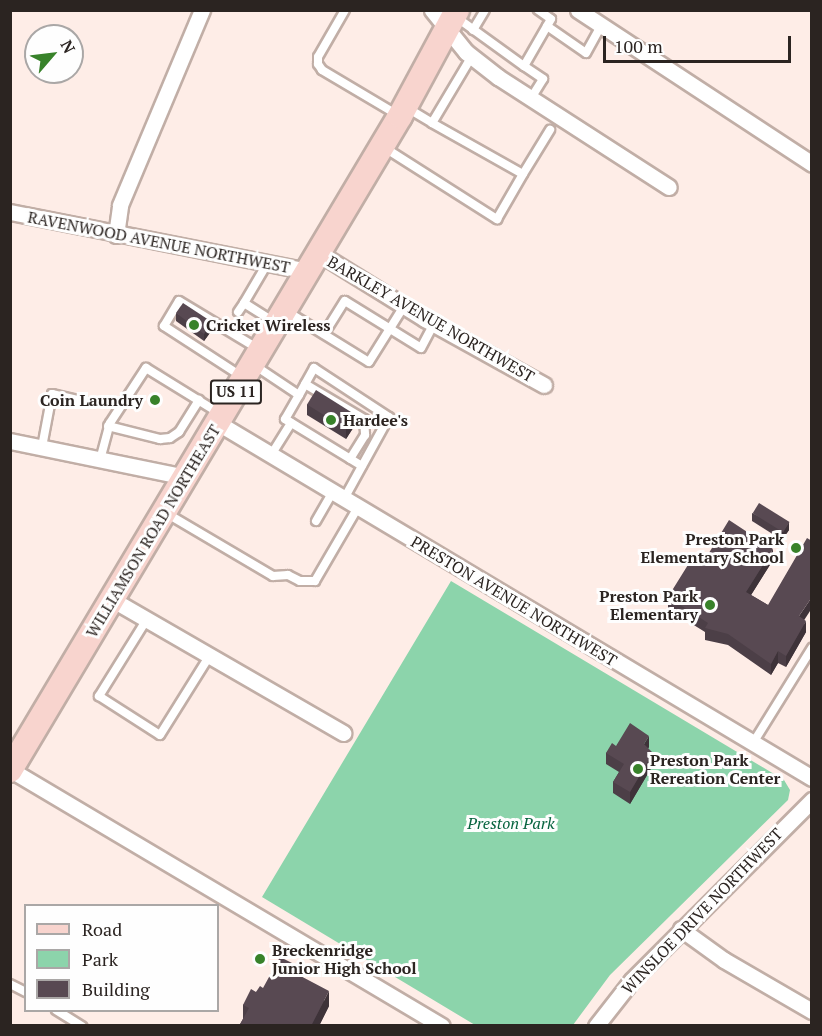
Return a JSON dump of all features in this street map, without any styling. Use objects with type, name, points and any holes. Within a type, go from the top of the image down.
[{"type":"main road","name":"WILLIAMSON ROAD NORTHEAST","points":[[11,770],[382,146],[453,19]]},
{"type":"street","points":[[116,235],[120,205],[202,10]]},
{"type":"street","points":[[578,10],[812,164]]},
{"type":"street","points":[[453,19],[472,56],[531,98],[669,187]]},
{"type":"street","name":"RAVENWOOD AVENUE NORTHWEST","points":[[10,212],[267,264],[313,262]]},
{"type":"street","name":"BARKLEY AVENUE NORTHWEST","points":[[313,262],[404,306],[544,385]]},
{"type":"street","name":"PRESTON AVENUE NORTHWEST","points":[[220,419],[271,455],[812,778]]},
{"type":"street","points":[[10,441],[186,477]]},
{"type":"street","points":[[112,600],[148,617],[343,733]]},
{"type":"street","points":[[11,770],[442,1026]]},
{"type":"street","name":"WINSLOE DRIVE NORTHWEST","points":[[596,1026],[632,980],[812,800]]},
{"type":"street","points":[[681,929],[724,960],[812,1011]]},
{"type":"lane","points":[[345,10],[318,57],[318,64],[322,70],[402,111],[432,123],[523,174]]},
{"type":"lane","points":[[453,19],[485,10]]},
{"type":"lane","points":[[524,66],[551,19],[538,10]]},
{"type":"lane","points":[[453,19],[543,79],[531,98]]},
{"type":"lane","points":[[547,26],[586,52],[601,26]]},
{"type":"lane","points":[[432,123],[472,56]]},
{"type":"lane","points":[[382,146],[497,219],[550,130]]},
{"type":"lane","points":[[238,312],[267,264]]},
{"type":"lane","points":[[253,364],[164,326],[179,301],[253,364],[299,395]]},
{"type":"lane","points":[[324,334],[345,302],[421,348],[434,324]]},
{"type":"lane","points":[[244,303],[324,334],[369,362],[404,306]]},
{"type":"lane","points":[[100,460],[108,426],[146,368],[199,400],[220,419]]},
{"type":"lane","points":[[316,521],[362,466],[389,417],[314,368],[285,419],[362,466]]},
{"type":"lane","points":[[305,384],[364,419],[365,435],[350,459]]},
{"type":"lane","points":[[42,447],[52,394],[90,403]]},
{"type":"lane","points":[[108,426],[160,439],[170,438],[179,432],[199,400]]},
{"type":"lane","points":[[271,455],[291,423]]},
{"type":"lane","points":[[165,512],[273,576],[288,575],[300,581],[315,581],[358,507]]},
{"type":"lane","points":[[148,617],[99,696],[160,735],[210,654]]},
{"type":"lane","points":[[753,744],[812,648]]},
{"type":"lane","points":[[10,984],[24,991]]},
{"type":"lane","points":[[58,1012],[81,1026]]},
{"type":"green space","name":"Preston Park","points":[[451,581],[784,780],[790,790],[788,800],[610,975],[573,1025],[475,1025],[262,897]]},
{"type":"building","points":[[183,303],[212,322],[204,334],[176,313]]},
{"type":"building","points":[[316,390],[355,414],[346,429],[307,404]]},
{"type":"building","points":[[759,503],[790,522],[783,532],[753,513]]},
{"type":"building","name":"Preston Park Elementary","points":[[729,520],[773,549],[746,592],[768,605],[807,538],[812,541],[812,597],[799,616],[806,621],[786,656],[778,651],[771,664],[728,634],[705,628],[708,623],[668,597],[691,560],[701,566]]},
{"type":"building","name":"Preston Park Rereation Center","points":[[630,723],[649,736],[644,744],[653,753],[630,792],[613,782],[624,764],[606,753],[612,743],[616,746]]},
{"type":"building","points":[[280,957],[296,965],[293,972],[329,991],[311,1026],[239,1026],[249,1008],[243,1005],[251,989],[256,992],[260,986],[263,988]]},
{"type":"place","name":"Cricket Wireless","points":[[194,325]]},
{"type":"place","name":"Coin Laundry","points":[[155,400]]},
{"type":"place","name":"Hardee's","points":[[331,420]]},
{"type":"place","name":"Preston Park Elementary School","points":[[796,548]]},
{"type":"place","name":"Preston Park Elementary","points":[[710,605]]},
{"type":"place","name":"Preston Park Rereation Center","points":[[638,769]]},
{"type":"place","name":"Breckenridge Junior High School","points":[[260,959]]}]
